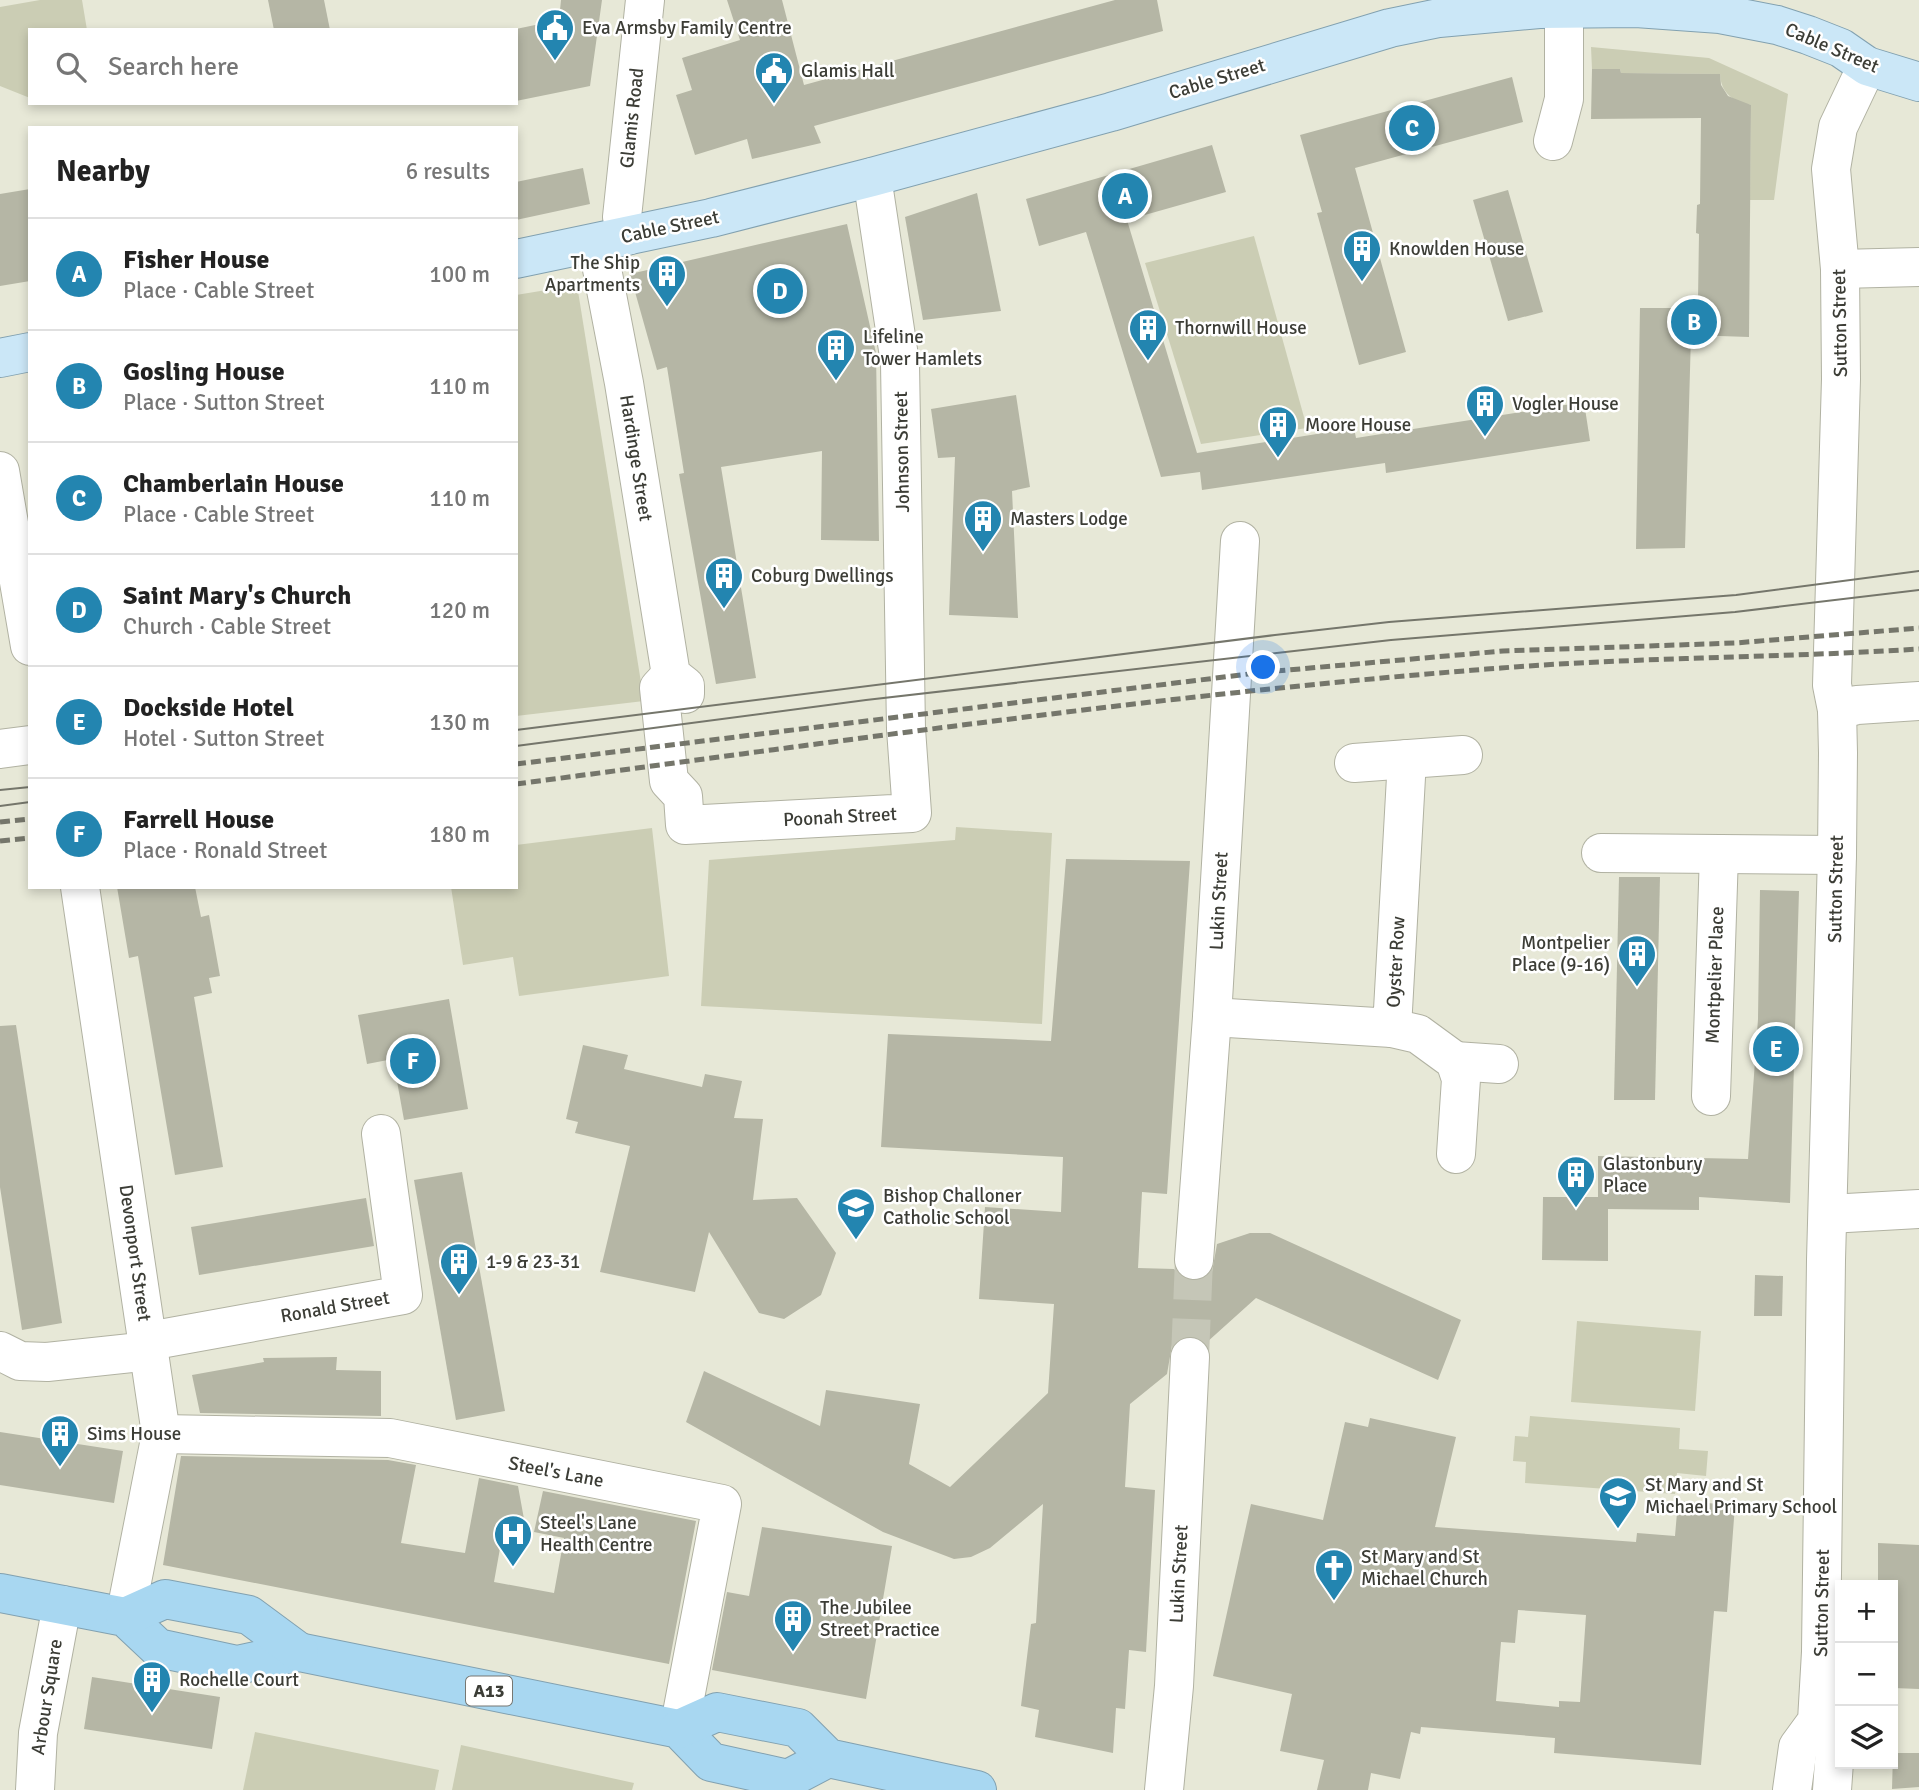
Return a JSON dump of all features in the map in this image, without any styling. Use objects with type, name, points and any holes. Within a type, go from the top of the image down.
[{"type":"highway","points":[[0,1593],[125,1617]]},
{"type":"highway","name":"A13","points":[[299,1652],[248,1615],[165,1599],[125,1617],[158,1648],[237,1665],[299,1652],[679,1729]]},
{"type":"highway","points":[[828,1758],[788,1779],[711,1762],[679,1729],[717,1712],[798,1728],[828,1758],[977,1790]]},
{"type":"main road","name":"Cable Street","points":[[518,259],[872,177],[1111,112],[1390,28],[1438,19],[1564,9],[1636,8],[1776,13],[1841,48],[1867,66],[1919,82]]},
{"type":"main road","points":[[0,358],[28,352]]},
{"type":"street","name":"Glamis Road","points":[[612,239],[622,217],[645,0]]},
{"type":"street","points":[[1553,141],[1564,99],[1564,9]]},
{"type":"street","name":"Sutton Street","points":[[1817,1721],[1821,1639],[1837,855],[1837,710],[1832,685],[1841,379],[1840,270],[1831,198],[1833,149],[1838,127],[1867,66]]},
{"type":"street","name":"Johnson Street","points":[[872,177],[900,363],[906,729]]},
{"type":"street","name":"Hardinge Street","points":[[612,239],[624,383],[671,675],[685,686],[696,782],[684,811]]},
{"type":"street","points":[[1840,270],[1919,267]]},
{"type":"street","points":[[0,471],[28,634]]},
{"type":"street","name":"Lukin Street","points":[[1194,1260],[1212,1017],[1240,541]]},
{"type":"street","points":[[1837,710],[1857,705],[1919,701]]},
{"type":"street","name":"Poonah Street","points":[[684,811],[912,813],[906,729]]},
{"type":"street","points":[[0,748],[28,745]]},
{"type":"street","points":[[1354,763],[1463,755]]},
{"type":"street","name":"Oyster Row","points":[[1212,1017],[1392,1028],[1407,759]]},
{"type":"street","points":[[1601,853],[1837,855]]},
{"type":"street","name":"Montpelier Place","points":[[1711,1096],[1719,854]]},
{"type":"street","name":"Devonport Street","points":[[80,889],[161,1434],[125,1617]]},
{"type":"street","points":[[1392,1028],[1418,1034],[1455,1061],[1499,1064]]},
{"type":"street","points":[[1455,1061],[1461,1079],[1456,1154]]},
{"type":"street","name":"Ronald Street","points":[[149,1346],[402,1294],[381,1134]]},
{"type":"street","points":[[1829,1214],[1919,1209]]},
{"type":"street","points":[[0,1351],[20,1361],[47,1363],[149,1346]]},
{"type":"street","name":"Lukin Street","points":[[1164,1790],[1174,1686],[1190,1357]]},
{"type":"street","name":"Steel's Lane","points":[[161,1434],[421,1441],[468,1454],[722,1504],[679,1729]]},
{"type":"street","name":"Arbour Square","points":[[35,1790],[38,1733],[62,1605]]},
{"type":"street","points":[[1792,1790],[1798,1747],[1817,1721],[1835,1748],[1832,1790]]},
{"type":"green space","points":[[40,0],[82,0],[87,28],[28,28],[28,97],[0,86],[0,7]]},
{"type":"green space","points":[[1591,47],[1709,58],[1788,94],[1774,200],[1750,200],[1751,105],[1729,96],[1720,74],[1621,73],[1620,69],[1592,69]]},
{"type":"green space","points":[[1254,236],[1307,428],[1201,444],[1145,263]]},
{"type":"green space","points":[[577,285],[644,701],[518,716],[518,295]]},
{"type":"green space","points":[[956,827],[1052,833],[1042,1024],[701,1006],[709,860],[955,840]]},
{"type":"green space","points":[[652,828],[669,976],[519,996],[513,957],[463,965],[451,889],[518,889],[518,845]]},
{"type":"green space","points":[[1577,1321],[1701,1331],[1695,1411],[1571,1402]]},
{"type":"green space","points":[[1530,1416],[1680,1428],[1679,1449],[1708,1451],[1706,1476],[1677,1473],[1675,1494],[1525,1483],[1526,1462],[1513,1461],[1515,1436],[1528,1437]]},
{"type":"green space","points":[[255,1732],[439,1770],[435,1790],[243,1790]]},
{"type":"green space","points":[[461,1745],[634,1783],[632,1790],[452,1790]]},
{"type":"building","points":[[268,0],[324,0],[330,28],[274,28]]},
{"type":"building","name":"Eva Armsby Family Centre","points":[[561,0],[602,0],[590,86],[518,101],[518,29],[559,20]]},
{"type":"building","points":[[727,0],[782,0],[804,85],[1115,0],[1157,0],[1163,31],[814,126],[821,143],[752,159],[747,139],[695,155],[676,95],[692,90],[682,58],[740,40]]},
{"type":"building","points":[[1592,69],[1620,69],[1621,73],[1720,74],[1721,85],[1728,96],[1751,105],[1749,337],[1691,335],[1685,548],[1636,549],[1640,308],[1682,308],[1682,301],[1698,300],[1699,234],[1696,233],[1697,205],[1700,204],[1701,118],[1591,119]]},
{"type":"building","points":[[1512,77],[1523,122],[1355,168],[1406,352],[1359,365],[1317,213],[1322,212],[1300,135]]},
{"type":"building","points":[[1212,145],[1226,192],[1127,220],[1197,453],[1354,428],[1356,438],[1584,402],[1590,441],[1386,473],[1385,463],[1202,490],[1200,472],[1161,477],[1086,232],[1039,246],[1026,199]]},
{"type":"building","points":[[583,168],[590,204],[518,220],[518,182]]},
{"type":"building","points":[[28,189],[28,281],[0,286],[0,194]]},
{"type":"building","points":[[1508,190],[1543,312],[1508,321],[1473,200]]},
{"type":"building","points":[[977,193],[1001,311],[923,320],[905,217]]},
{"type":"building","points":[[847,224],[876,353],[879,541],[821,540],[822,451],[721,467],[756,678],[716,684],[679,474],[684,473],[667,367],[657,370],[630,274]]},
{"type":"building","name":"Masters Lodge","points":[[1016,395],[1030,487],[1012,491],[1018,618],[949,615],[955,457],[938,458],[931,409]]},
{"type":"building","points":[[1066,859],[1190,861],[1167,1194],[1142,1192],[1138,1268],[1174,1269],[1182,1278],[1192,1282],[1203,1280],[1212,1272],[1217,1244],[1250,1233],[1270,1233],[1461,1320],[1438,1380],[1256,1298],[1206,1343],[1190,1335],[1181,1337],[1172,1345],[1167,1374],[1130,1404],[1125,1487],[1155,1490],[1146,1652],[1129,1650],[1125,1709],[1116,1708],[1113,1753],[1035,1737],[1039,1710],[1021,1706],[1031,1624],[1036,1623],[1043,1504],[990,1548],[971,1557],[954,1559],[883,1532],[686,1422],[704,1371],[820,1426],[826,1390],[920,1404],[909,1464],[950,1487],[1048,1393],[1054,1304],[979,1299],[985,1207],[1061,1212],[1063,1157],[881,1147],[888,1034],[1051,1041]]},
{"type":"building","name":"Montpelier Place (9-16)","points":[[1619,877],[1660,877],[1655,1100],[1614,1100]]},
{"type":"building","points":[[117,889],[195,889],[201,917],[209,915],[220,976],[209,978],[212,993],[194,997],[223,1167],[175,1175],[138,956],[129,958]]},
{"type":"building","points":[[1760,890],[1799,891],[1790,1203],[1699,1197],[1699,1210],[1608,1209],[1608,1261],[1542,1260],[1543,1197],[1598,1197],[1598,1156],[1748,1159],[1758,1019]]},
{"type":"building","points":[[449,999],[468,1109],[404,1120],[393,1059],[367,1064],[358,1015]]},
{"type":"building","points":[[16,1025],[62,1323],[22,1330],[0,1187],[0,1026]]},
{"type":"building","points":[[583,1045],[628,1055],[624,1069],[702,1087],[705,1074],[742,1081],[734,1118],[763,1119],[753,1200],[797,1198],[836,1253],[821,1295],[784,1319],[759,1313],[709,1232],[695,1292],[600,1272],[630,1146],[575,1133],[578,1122],[566,1119]]},
{"type":"building","name":"1-9 & 23-31","points":[[462,1172],[505,1411],[456,1420],[414,1180]]},
{"type":"building","points":[[366,1198],[374,1246],[199,1275],[191,1227]]},
{"type":"building","points":[[1755,1275],[1783,1276],[1782,1316],[1754,1316]]},
{"type":"building","points":[[337,1357],[336,1370],[381,1371],[381,1416],[200,1413],[192,1375],[264,1362],[263,1358]]},
{"type":"building","points":[[1370,1418],[1456,1437],[1435,1527],[1636,1542],[1637,1533],[1675,1536],[1678,1501],[1735,1505],[1727,1612],[1714,1611],[1701,1765],[1554,1753],[1555,1738],[1421,1727],[1420,1734],[1411,1732],[1400,1779],[1371,1773],[1368,1790],[1317,1790],[1324,1760],[1280,1751],[1292,1694],[1213,1676],[1251,1504],[1323,1520],[1345,1422],[1368,1427]],"holes":[[[1518,1610],[1586,1615],[1580,1702],[1559,1701],[1559,1707],[1496,1701],[1501,1642],[1515,1643]]]},
{"type":"building","name":"Sims House","points":[[0,1432],[123,1451],[114,1503],[0,1485]]},
{"type":"building","points":[[181,1456],[388,1460],[416,1465],[401,1543],[465,1553],[479,1478],[518,1486],[526,1530],[504,1526],[494,1582],[554,1593],[564,1538],[534,1532],[543,1491],[696,1521],[669,1664],[163,1565]]},
{"type":"building","name":"The Jubilee Street Practice","points":[[762,1527],[892,1546],[866,1699],[712,1670],[727,1592],[749,1596]]},
{"type":"building","points":[[1878,1543],[1919,1545],[1919,1689],[1898,1688],[1898,1580],[1878,1580]]},
{"type":"building","name":"Rochelle Court","points":[[92,1677],[220,1697],[212,1749],[84,1729]]},
{"type":"building","points":[[1898,1753],[1919,1753],[1919,1787],[1892,1789],[1893,1769],[1898,1769]]},
{"type":"tunnel","points":[[1190,1357],[1194,1260]]},
{"type":"tram line","points":[[518,730],[1389,622],[1736,595],[1919,571]]},
{"type":"tram line","points":[[518,746],[866,700],[1391,640],[1735,612],[1919,590]]},
{"type":"tram line","points":[[0,790],[28,787]]},
{"type":"tram line","points":[[0,806],[28,802]]},
{"type":"railway","points":[[518,764],[1265,672],[1503,651],[1735,643],[1919,628]]},
{"type":"railway","points":[[518,784],[1008,719],[1378,678],[1553,664],[1919,649]]},
{"type":"railway","points":[[0,822],[28,819]]},
{"type":"railway","points":[[0,841],[28,838]]},
{"type":"place","name":"Eva Armsby Family Centre","points":[[555,62]]},
{"type":"place","name":"Glamis Hall","points":[[774,105]]},
{"type":"place","name":"Chamberlain House","points":[[1412,128]]},
{"type":"place","name":"Fisher House","points":[[1125,196]]},
{"type":"place","name":"Knowlden House","points":[[1362,283]]},
{"type":"place","name":"Saint Mary's Church","points":[[780,291]]},
{"type":"place","name":"The Ship Apartments","points":[[667,308]]},
{"type":"place","name":"Gosling House","points":[[1694,322]]},
{"type":"place","name":"Thornwill House","points":[[1148,362]]},
{"type":"place","name":"Lifeline Tower Hamlets","points":[[836,382]]},
{"type":"place","name":"Vogler House","points":[[1485,438]]},
{"type":"place","name":"Moore House","points":[[1278,459]]},
{"type":"place","name":"Masters Lodge","points":[[983,553]]},
{"type":"place","name":"Coburg Dwellings","points":[[724,610]]},
{"type":"place","name":"Montpelier Place (9-16)","points":[[1637,988]]},
{"type":"place","name":"Dockside Hotel","points":[[1776,1049]]},
{"type":"place","name":"Farrell House","points":[[413,1061]]},
{"type":"place","name":"Glastonbury Place","points":[[1576,1209]]},
{"type":"place","name":"Bishop Challoner Catholic School","points":[[856,1241]]},
{"type":"place","name":"1-9 & 23-31","points":[[459,1296]]},
{"type":"place","name":"Sims House","points":[[60,1468]]},
{"type":"place","name":"St Mary and St Michael Primary School","points":[[1618,1530]]},
{"type":"place","name":"Steel's Lane Health Centre","points":[[513,1568]]},
{"type":"place","name":"St Mary and St Michael Church","points":[[1334,1602]]},
{"type":"place","name":"The Jubilee Street Practice","points":[[793,1653]]},
{"type":"place","name":"Rochelle Court","points":[[152,1714]]}]
